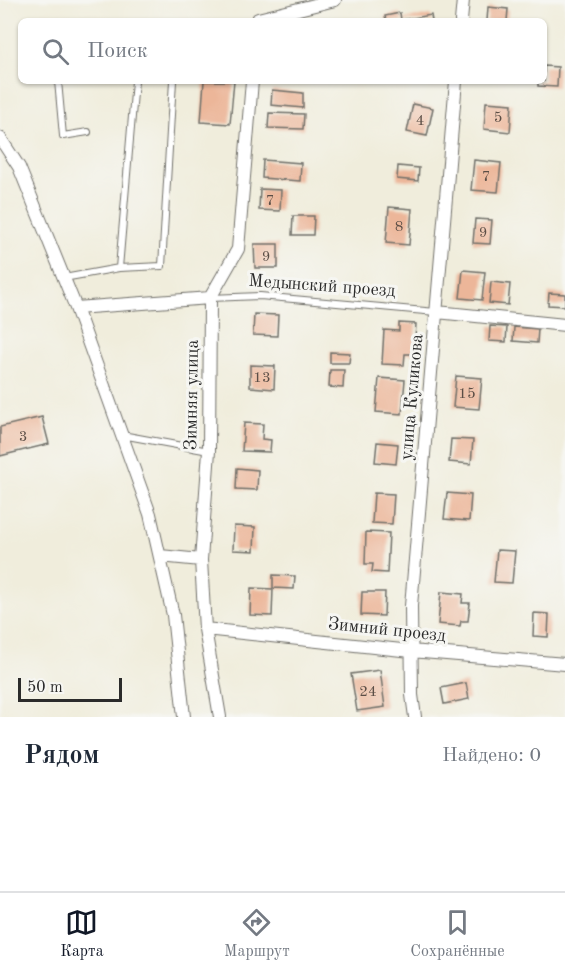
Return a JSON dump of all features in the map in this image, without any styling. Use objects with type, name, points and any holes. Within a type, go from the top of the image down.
[{"type":"street","points":[[265,18],[335,0]]},
{"type":"street","points":[[461,18],[463,0]]},
{"type":"street","name":"Зимняя улица","points":[[220,717],[206,629],[201,560],[208,451],[210,298],[238,249],[252,84]]},
{"type":"street","name":"улица Куликова","points":[[415,717],[412,694],[411,606],[456,84]]},
{"type":"street","points":[[0,138],[20,167],[76,308],[150,514],[173,615],[184,717]]},
{"type":"street","name":"Медынский проезд","points":[[76,308],[210,298]]},
{"type":"street","name":"Медынский проезд","points":[[437,312],[565,325]]},
{"type":"street","points":[[160,556],[201,560]]},
{"type":"street","name":"Зимний проезд","points":[[206,629],[411,651],[565,664]]},
{"type":"lane","points":[[58,84],[63,136],[88,132]]},
{"type":"lane","points":[[119,268],[135,84]]},
{"type":"lane","points":[[64,278],[119,268],[162,266],[173,84]]},
{"type":"lane","name":"Медынский проезд","points":[[210,298],[260,296],[437,312]]},
{"type":"lane","points":[[122,435],[208,451]]},
{"type":"building","points":[[488,7],[508,9],[507,18],[487,18]]},
{"type":"building","points":[[400,13],[401,18],[385,18],[385,16]]},
{"type":"building","points":[[431,15],[432,18],[413,18]]},
{"type":"building","points":[[547,66],[558,67],[557,87],[538,86],[538,84],[547,84]]},
{"type":"building","points":[[204,84],[234,84],[230,124],[201,122]]},
{"type":"building","points":[[272,90],[303,93],[303,108],[271,105]]},
{"type":"building","points":[[486,102],[512,104],[510,132],[484,129]]},
{"type":"building","points":[[413,104],[433,108],[427,136],[407,132]]},
{"type":"building","points":[[269,113],[304,114],[303,129],[268,128]]},
{"type":"building","points":[[263,160],[301,163],[300,181],[262,178]]},
{"type":"building","points":[[474,160],[501,163],[498,192],[471,190]]},
{"type":"building","points":[[398,166],[419,168],[418,181],[397,179]]},
{"type":"building","points":[[260,189],[281,190],[280,211],[259,210]]},
{"type":"building","points":[[389,207],[412,209],[409,245],[386,243]]},
{"type":"building","points":[[293,216],[314,216],[313,235],[292,235]]},
{"type":"building","points":[[475,219],[492,220],[490,244],[473,243]]},
{"type":"building","points":[[254,244],[278,244],[278,268],[255,268]]},
{"type":"building","points":[[463,270],[485,272],[482,300],[460,298]]},
{"type":"building","points":[[491,282],[510,284],[508,305],[489,303]]},
{"type":"building","points":[[549,293],[565,294],[565,306],[548,305]]},
{"type":"building","points":[[254,314],[278,315],[277,336],[253,335]]},
{"type":"building","points":[[399,323],[416,324],[414,354],[405,354],[404,365],[382,364],[384,330],[399,331]]},
{"type":"building","points":[[490,326],[507,327],[506,342],[489,341]]},
{"type":"building","points":[[514,327],[538,329],[537,343],[513,341]]},
{"type":"building","points":[[330,352],[350,353],[349,363],[330,363]]},
{"type":"building","points":[[250,365],[275,366],[274,389],[250,387]]},
{"type":"building","points":[[330,370],[344,370],[343,388],[329,387]]},
{"type":"building","points":[[456,376],[482,378],[479,409],[453,407]]},
{"type":"building","points":[[379,378],[405,380],[402,414],[376,412]]},
{"type":"building","points":[[42,417],[49,444],[0,456],[0,427]]},
{"type":"building","points":[[244,423],[263,424],[262,439],[271,440],[270,452],[242,451]]},
{"type":"building","points":[[451,439],[473,440],[471,464],[449,462]]},
{"type":"building","points":[[377,442],[398,444],[396,464],[375,462]]},
{"type":"building","points":[[237,468],[258,470],[257,490],[236,489]]},
{"type":"building","points":[[374,493],[394,494],[392,524],[372,523]]},
{"type":"building","points":[[447,493],[471,495],[469,521],[444,519]]},
{"type":"building","points":[[234,526],[255,527],[254,551],[233,550]]},
{"type":"building","points":[[366,532],[389,533],[387,573],[372,572],[373,564],[365,564]]},
{"type":"building","points":[[497,550],[515,551],[512,583],[494,582]]},
{"type":"building","points":[[273,575],[295,576],[294,589],[273,588]]},
{"type":"building","points":[[251,588],[273,589],[272,616],[250,615]]},
{"type":"building","points":[[362,592],[385,592],[384,616],[361,615]]},
{"type":"building","points":[[441,592],[463,594],[462,603],[470,603],[468,621],[461,621],[460,626],[438,624]]},
{"type":"building","points":[[534,613],[549,614],[548,637],[533,636]]},
{"type":"building","points":[[380,670],[385,707],[357,711],[351,674]]},
{"type":"building","points":[[466,683],[469,699],[444,704],[441,688]]}]
